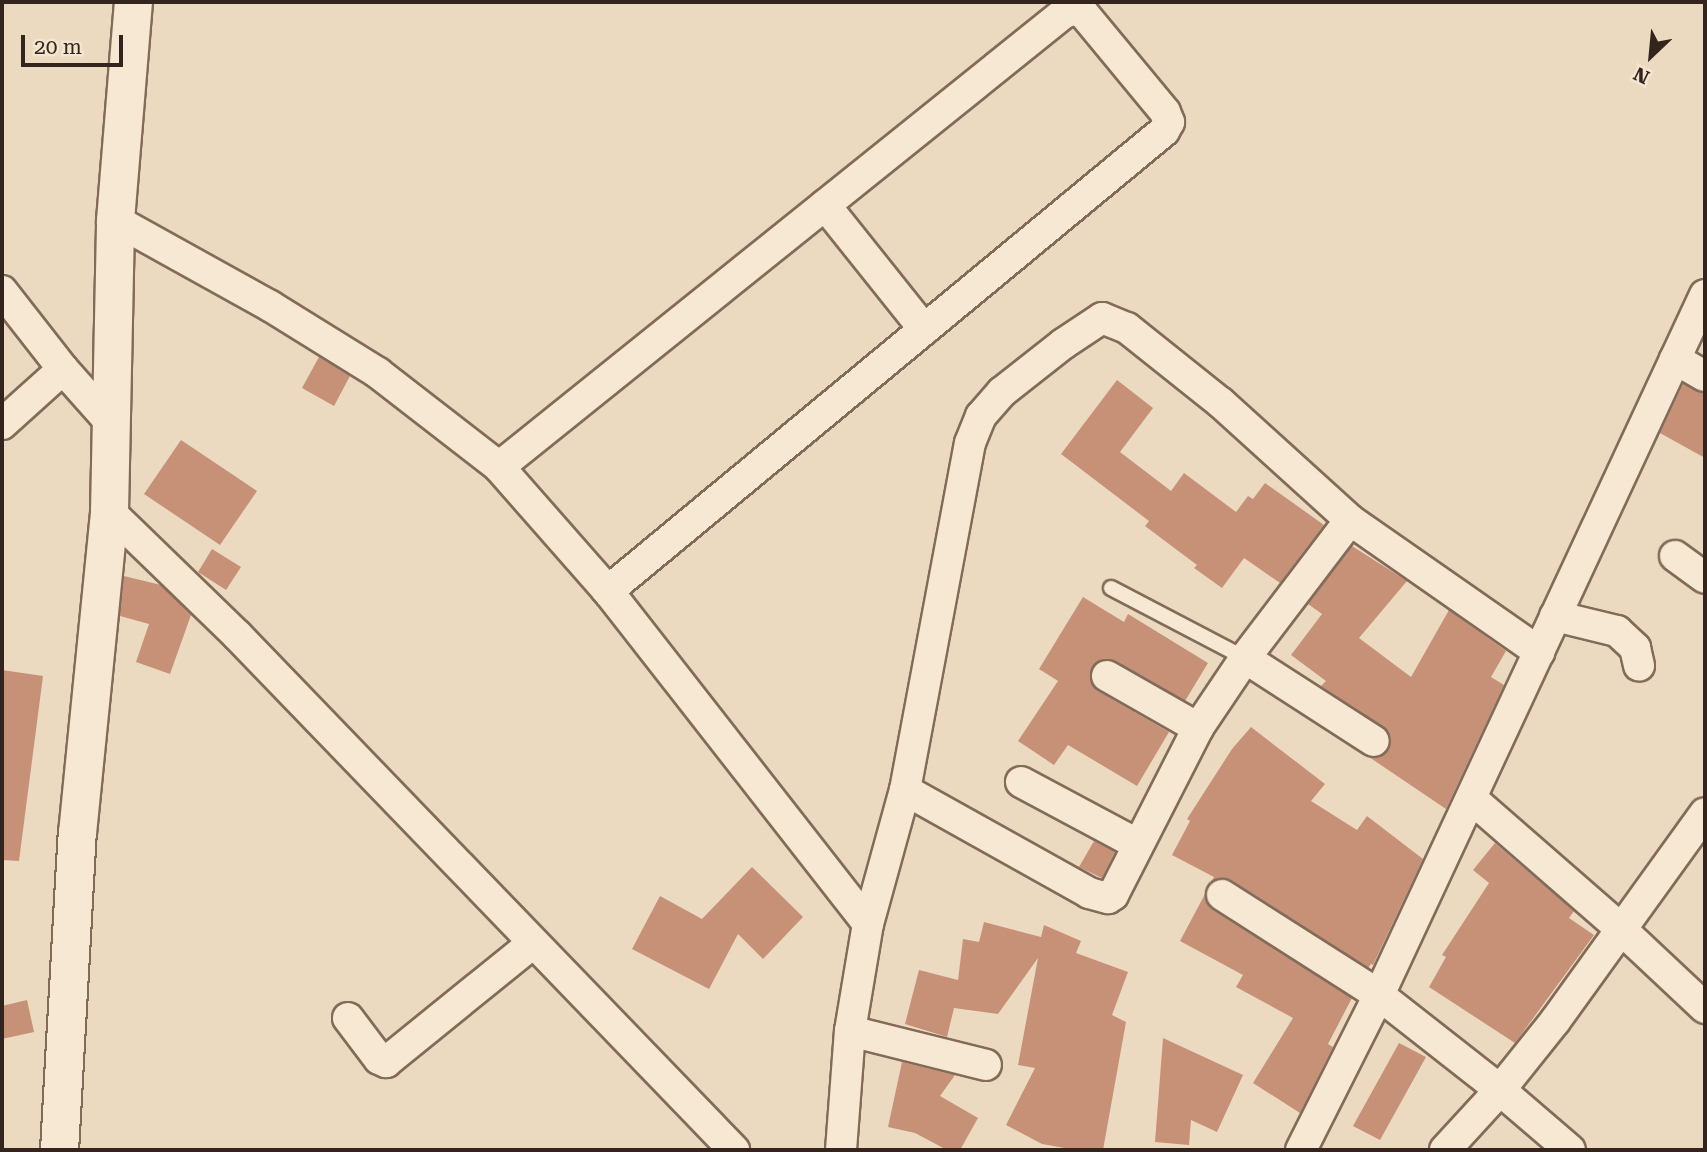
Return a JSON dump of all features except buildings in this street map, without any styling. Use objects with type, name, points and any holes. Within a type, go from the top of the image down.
[{"type":"street","points":[[60,1150],[77,833],[109,511],[116,220],[133,2]]},
{"type":"street","points":[[499,467],[1074,9],[1084,14],[1166,112],[1169,122],[1164,131],[608,590]]},
{"type":"street","points":[[825,205],[924,329]]},
{"type":"street","points":[[116,220],[270,306],[379,373],[499,467],[608,590],[868,924]]},
{"type":"street","points":[[2,291],[63,369],[111,423]]},
{"type":"street","points":[[1301,1150],[1379,995],[1472,799],[1705,295]]},
{"type":"street","points":[[841,1150],[850,1031],[868,924],[905,790],[970,443],[981,416],[1002,392],[1093,323],[1102,318],[1127,328],[1221,403],[1350,520],[1539,652]]},
{"type":"street","points":[[1675,359],[1705,376]]},
{"type":"street","points":[[2,424],[63,369]]},
{"type":"street","points":[[109,511],[237,635],[734,1150]]},
{"type":"street","points":[[905,790],[1102,898],[1113,895],[1198,728],[1245,658],[1350,520]]},
{"type":"street","points":[[1675,556],[1705,578]]},
{"type":"street","points":[[1555,616],[1617,631],[1635,648],[1639,666]]},
{"type":"street","points":[[1245,658],[1374,741]]},
{"type":"street","points":[[1107,676],[1198,728]]},
{"type":"street","points":[[1021,782],[1137,844]]},
{"type":"street","points":[[1472,799],[1622,930],[1705,1008]]},
{"type":"street","points":[[1445,1150],[1500,1090],[1622,930],[1705,813]]},
{"type":"street","points":[[1222,895],[1379,995],[1500,1090],[1570,1150]]},
{"type":"street","points":[[348,1018],[379,1059],[386,1062],[533,943]]},
{"type":"street","points":[[850,1031],[986,1065]]},
{"type":"lane","points":[[1111,588],[1245,658]]}]
